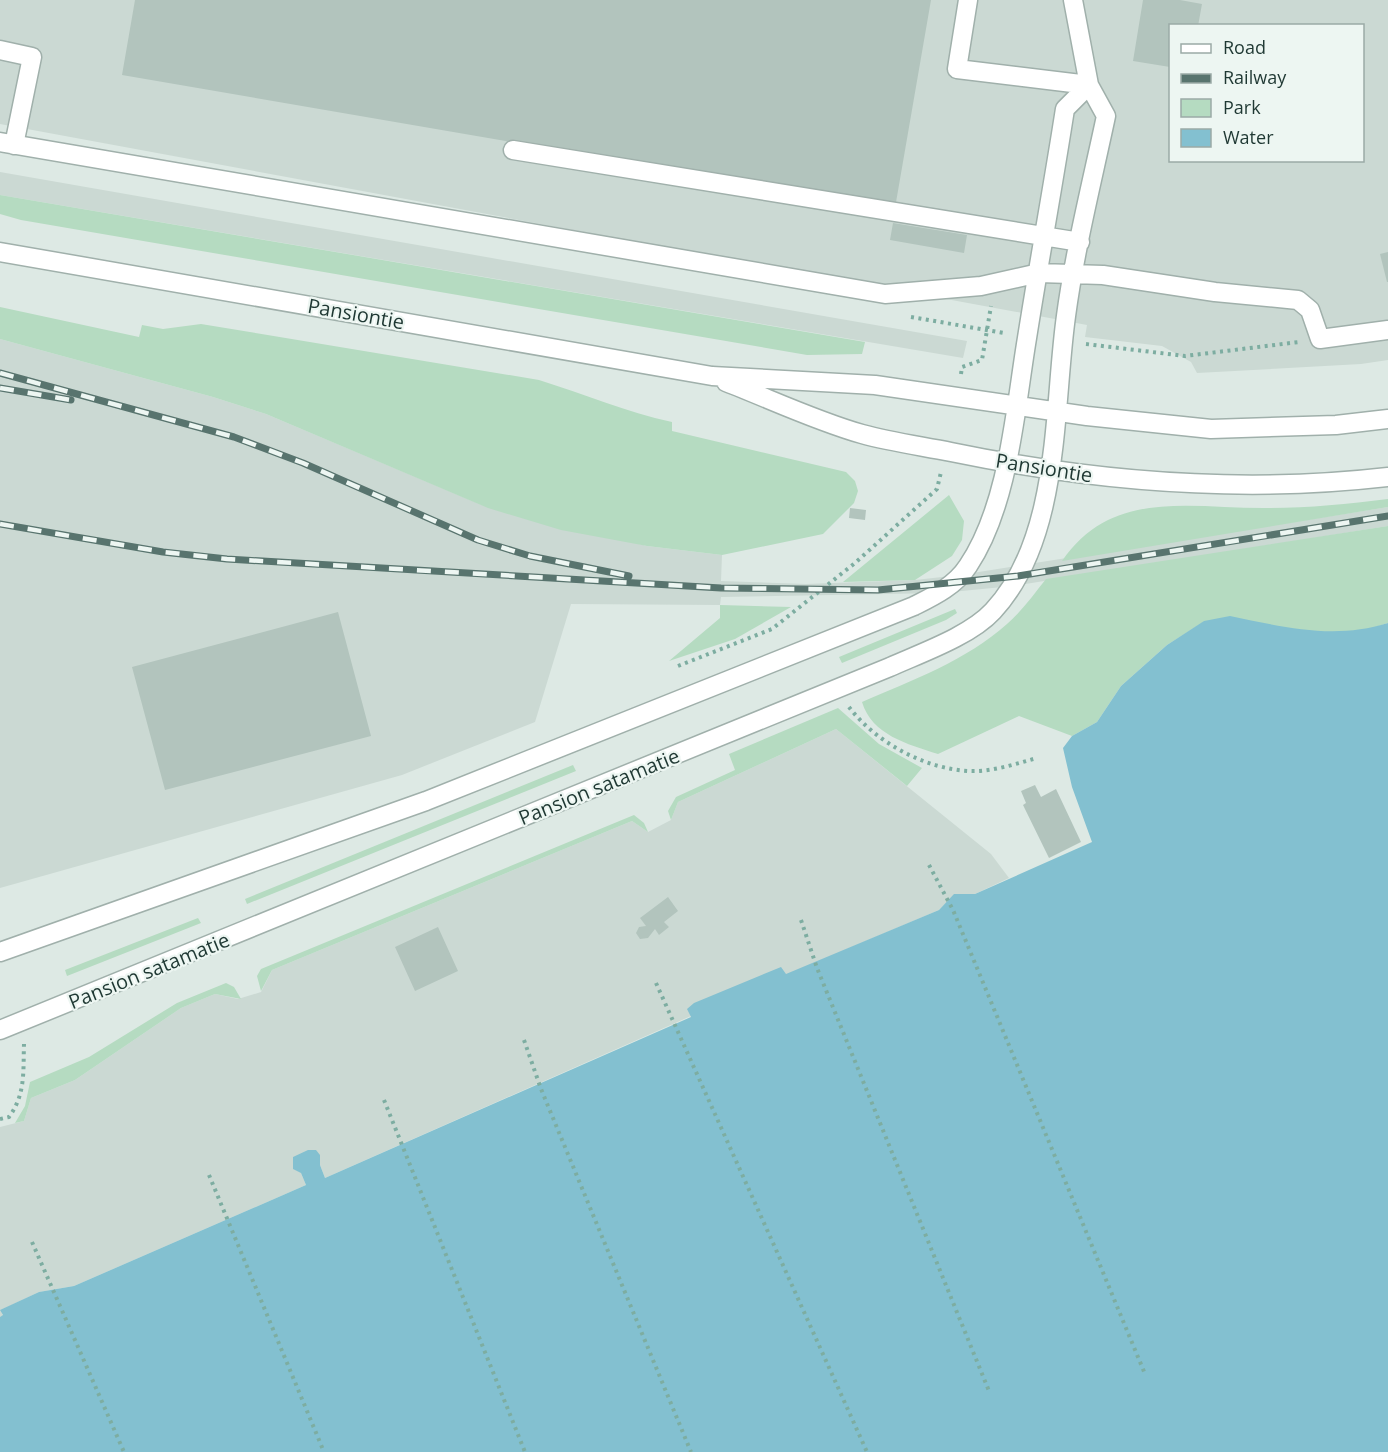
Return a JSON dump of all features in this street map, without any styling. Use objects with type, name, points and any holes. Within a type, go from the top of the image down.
[{"type":"street","points":[[968,0],[957,69],[1089,85]]},
{"type":"street","name":"Pansion satamatie","points":[[0,1030],[839,688],[935,646],[992,613],[1013,586],[1042,510],[1074,275],[1106,116],[1089,85],[1073,0]]},
{"type":"street","points":[[0,50],[32,57],[7,143],[885,294],[981,286],[1039,273],[1104,275],[1215,292],[1299,300],[1310,310],[1320,339],[1388,330]]},
{"type":"street","points":[[0,952],[426,801],[914,606],[941,593],[967,568],[982,541],[995,506],[1016,405],[1065,109],[1089,85]]},
{"type":"street","points":[[513,150],[1080,242]]},
{"type":"street","name":"Pansiontie","points":[[0,252],[712,376],[874,385],[1056,411],[1211,429],[1326,426],[1388,419]]},
{"type":"street","name":"Pansiontie","points":[[712,376],[861,434],[1049,470],[1134,481],[1203,485],[1302,485],[1388,477]]},
{"type":"path","points":[[885,294],[901,315],[986,331],[1027,335]]},
{"type":"path","points":[[962,368],[982,360],[986,331]]},
{"type":"path","points":[[1064,341],[1185,356],[1320,339]]},
{"type":"path","points":[[678,666],[772,629],[855,563],[937,489]]},
{"type":"path","points":[[839,688],[856,716],[875,734],[906,753],[943,767],[970,771],[998,769],[1037,758]]},
{"type":"path","points":[[929,865],[953,910],[1145,1374]]},
{"type":"path","points":[[801,920],[817,968],[990,1391]]},
{"type":"path","points":[[656,982],[867,1452]]},
{"type":"path","points":[[0,1119],[9,1117],[18,1104],[23,1089],[24,1022]]},
{"type":"path","points":[[524,1040],[541,1089],[691,1452]]},
{"type":"path","points":[[384,1100],[525,1452]]},
{"type":"path","points":[[209,1175],[324,1452]]},
{"type":"path","points":[[32,1242],[124,1452]]},
{"type":"shaded area","points":[[0,0],[1388,0],[1388,360],[1361,364],[1197,373],[1191,362],[1162,346],[1085,337],[1087,325],[0,124]]},
{"type":"shaded area","points":[[0,172],[967,341],[963,358],[0,195]]},
{"type":"shaded area","points":[[0,339],[213,397],[266,414],[482,505],[647,546],[722,555],[721,581],[806,584],[915,580],[960,575],[1388,507],[1388,526],[1013,586],[941,593],[721,597],[720,605],[571,604],[535,722],[402,775],[0,888]]},
{"type":"shaded area","points":[[836,729],[991,854],[1009,878],[975,894],[954,895],[939,910],[786,975],[781,968],[688,1009],[691,1016],[325,1178],[320,1165],[301,1173],[306,1185],[74,1286],[39,1292],[1,1310],[3,1316],[0,1317],[0,1127],[24,1121],[31,1098],[75,1080],[181,1008],[215,994],[238,999],[261,992],[272,970],[632,821],[648,832],[671,820],[678,802]]},
{"type":"green space","points":[[0,195],[865,342],[862,354],[807,355],[21,220],[0,214]]},
{"type":"green space","points":[[0,307],[139,337],[142,325],[163,329],[201,324],[539,380],[672,422],[672,431],[846,472],[855,481],[858,491],[854,503],[823,534],[722,555],[647,546],[561,530],[488,508],[266,414],[213,397],[0,339]]},
{"type":"green space","points":[[949,495],[964,521],[962,540],[952,556],[915,580],[843,582]]},
{"type":"green space","points":[[1388,499],[1388,507],[1062,561],[1082,538],[1105,522],[1130,512],[1156,507],[1299,507]]},
{"type":"green space","points":[[1388,526],[1388,623],[1364,631],[1325,633],[1205,621],[1167,645],[1121,686],[1097,722],[1072,736],[1019,716],[938,754],[892,737],[874,723],[862,702],[938,669],[991,637],[1012,619],[1046,579]]},
{"type":"green space","points":[[720,605],[791,607],[735,639],[669,661],[720,618]]},
{"type":"green space","points":[[955,609],[957,613],[946,620],[842,663],[839,657]]},
{"type":"green space","points":[[838,708],[879,744],[922,768],[907,786],[836,729],[678,802],[671,820],[668,811],[676,797],[735,770],[729,754]]},
{"type":"green space","points":[[573,765],[576,771],[247,904],[245,899]]},
{"type":"green space","points":[[634,815],[644,823],[648,832],[632,821],[272,970],[261,991],[257,976],[261,969]]},
{"type":"green space","points":[[198,918],[201,923],[67,976],[65,970]]},
{"type":"green space","points":[[226,983],[234,987],[241,999],[215,994],[181,1008],[75,1080],[31,1098],[24,1121],[15,1123],[25,1106],[30,1082],[89,1057],[177,1003]]},
{"type":"water","points":[[1230,616],[1289,628],[1329,631],[1348,631],[1388,623],[1388,1452],[0,1452],[0,1317],[3,1315],[0,1310],[39,1292],[74,1286],[306,1185],[301,1173],[293,1169],[293,1157],[308,1150],[316,1150],[320,1155],[320,1165],[325,1178],[691,1017],[687,1009],[694,1003],[781,967],[786,974],[939,910],[954,894],[975,894],[1092,842],[1072,787],[1063,748],[1072,736],[1097,722],[1121,686],[1167,645],[1204,621]]},
{"type":"building","points":[[135,0],[931,0],[895,208],[122,75]]},
{"type":"building","points":[[1143,0],[1180,0],[1202,4],[1198,24],[1169,24],[1169,67],[1133,61]]},
{"type":"building","points":[[893,223],[967,235],[964,253],[890,240]]},
{"type":"building","points":[[1388,252],[1388,282],[1387,282],[1380,254]]},
{"type":"building","points":[[850,508],[866,510],[865,520],[849,518]]},
{"type":"building","points":[[338,612],[371,736],[165,790],[132,667]]},
{"type":"building","points":[[1035,785],[1041,797],[1056,789],[1081,842],[1049,858],[1023,805],[1026,803],[1021,791]]},
{"type":"building","points":[[668,897],[678,911],[664,922],[669,927],[659,935],[655,929],[648,938],[640,939],[636,933],[639,927],[646,926],[640,918]]},
{"type":"building","points":[[438,927],[458,971],[415,991],[395,947]]},
{"type":"railway","points":[[0,373],[234,437],[303,463],[478,540],[530,556],[629,576]]},
{"type":"railway","points":[[0,388],[71,400]]},
{"type":"railway","points":[[0,524],[163,552],[227,559],[721,588],[878,590],[1018,576],[1388,516]]}]
